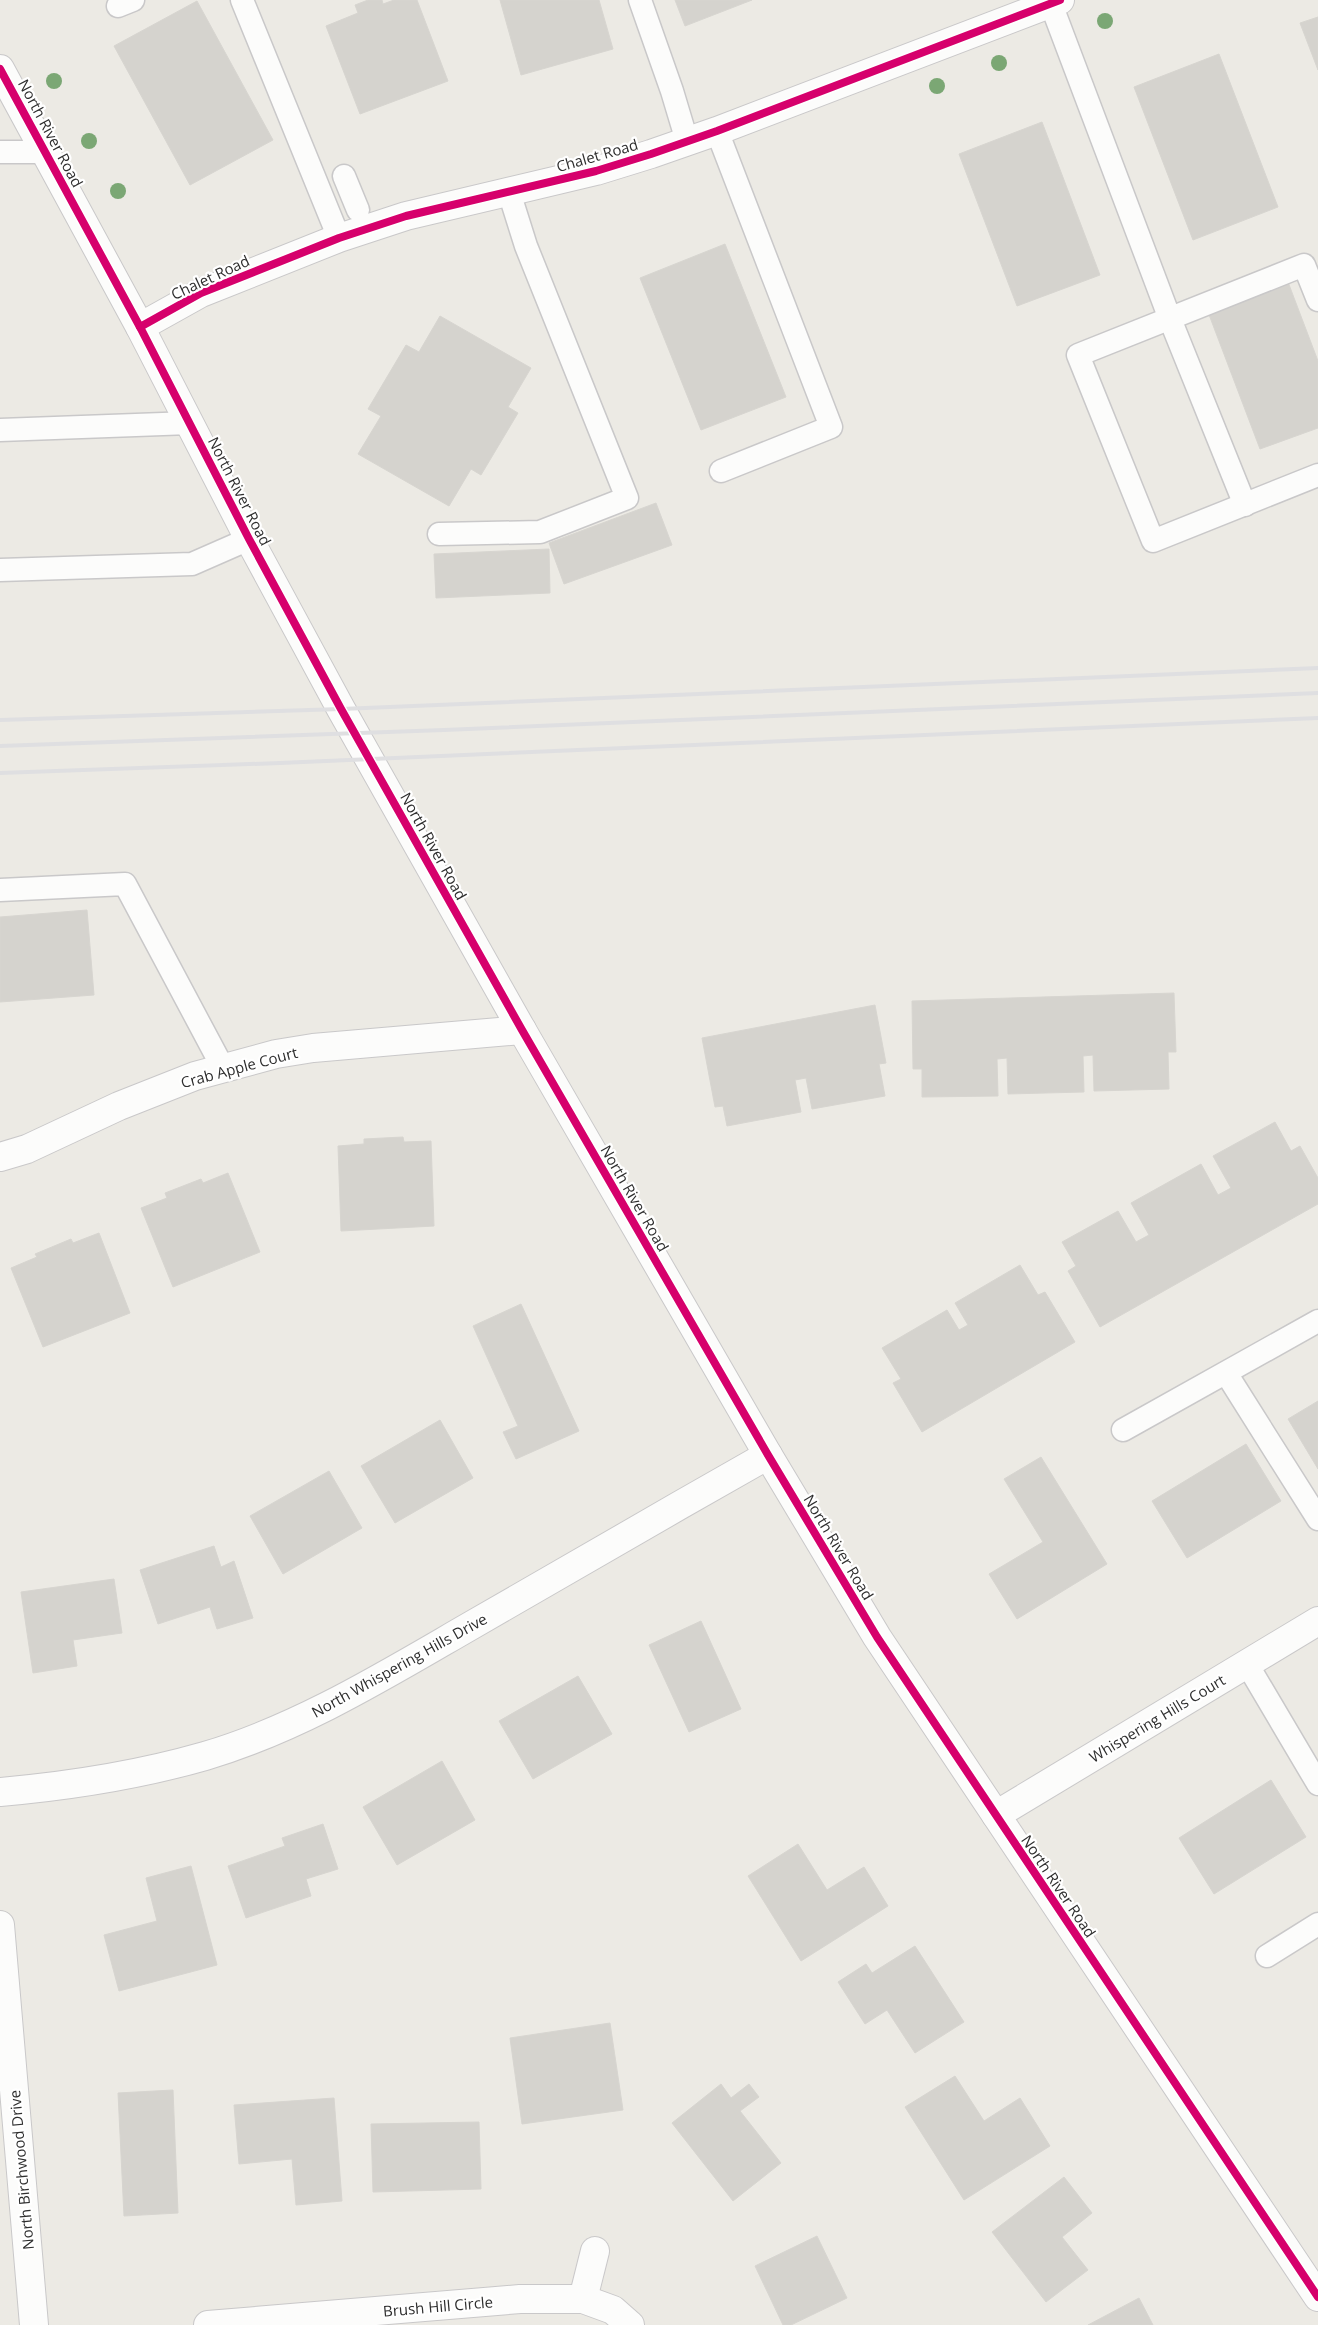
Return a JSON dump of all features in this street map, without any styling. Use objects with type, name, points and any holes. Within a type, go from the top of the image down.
[{"type":"street","name":"Chalet Road","points":[[140,328],[201,292],[338,238],[406,216],[596,171],[687,142],[1019,7],[1056,2]]},
{"type":"street","name":"North River Road","points":[[0,69],[140,328],[249,539],[369,758],[522,1030],[768,1455],[877,1637],[1318,2297]]},
{"type":"street","name":"Crab Apple Court","points":[[0,1157],[27,1150],[119,1106],[194,1076],[276,1054],[313,1048],[522,1030]]},
{"type":"street","name":"North Whispering Hills Drive","points":[[0,1792],[46,1788],[146,1771],[206,1756],[278,1730],[376,1681],[768,1455]]},
{"type":"street","name":"Whispering Hills Court","points":[[996,1815],[1318,1621]]},
{"type":"street","name":"North Birchwood Drive","points":[[0,1925],[34,2325]]},
{"type":"street","points":[[583,2299],[595,2251]]},
{"type":"street","name":"Brush Hill Circle","points":[[208,2325],[520,2299],[583,2299],[613,2310],[630,2325]]},
{"type":"lane","points":[[242,0],[338,238]]},
{"type":"lane","points":[[640,0],[672,91],[687,142]]},
{"type":"lane","points":[[1056,2],[1170,318],[1245,504]]},
{"type":"lane","points":[[717,131],[831,427],[722,471]]},
{"type":"lane","points":[[0,152],[45,152]]},
{"type":"lane","points":[[344,176],[358,210]]},
{"type":"lane","points":[[439,534],[540,532],[627,498],[526,246],[509,192]]},
{"type":"lane","points":[[1318,300],[1304,265],[1078,355],[1153,541],[1318,475]]},
{"type":"lane","points":[[0,430],[190,423]]},
{"type":"lane","points":[[0,570],[192,564],[249,539]]},
{"type":"lane","points":[[0,890],[125,884],[223,1068]]},
{"type":"lane","points":[[1124,1430],[1318,1321]]},
{"type":"lane","points":[[1226,1373],[1318,1519]]},
{"type":"lane","points":[[1247,1664],[1318,1784]]},
{"type":"lane","points":[[1267,1956],[1318,1924]]},
{"type":"building","points":[[368,0],[382,0],[383,4],[394,0],[417,0],[448,81],[360,114],[326,26],[358,13],[355,5]]},
{"type":"building","points":[[500,0],[599,0],[613,49],[521,75]]},
{"type":"building","points":[[675,0],[752,0],[685,26]]},
{"type":"building","points":[[197,1],[273,140],[190,185],[114,46]]},
{"type":"building","points":[[1318,17],[1318,70],[1300,23]]},
{"type":"building","points":[[1219,54],[1278,207],[1193,240],[1134,87]]},
{"type":"building","points":[[1042,122],[1100,275],[1017,306],[959,154]]},
{"type":"building","points":[[725,244],[786,397],[701,430],[640,278]]},
{"type":"building","points":[[1288,282],[1318,361],[1318,428],[1260,449],[1208,312]]},
{"type":"building","points":[[440,316],[531,368],[508,407],[518,413],[481,475],[471,469],[449,506],[358,454],[381,416],[368,409],[406,345],[419,352]]},
{"type":"building","points":[[656,503],[672,545],[564,584],[549,543]]},
{"type":"building","points":[[549,549],[550,593],[436,598],[434,554]]},
{"type":"building","points":[[87,910],[94,995],[0,1002],[0,917]]},
{"type":"building","points":[[1174,993],[1176,1052],[1168,1052],[1169,1089],[1094,1091],[1093,1055],[1083,1056],[1084,1092],[1008,1094],[1007,1058],[997,1059],[998,1096],[922,1097],[922,1069],[913,1069],[912,1001]]},
{"type":"building","points":[[875,1005],[886,1063],[879,1064],[885,1096],[812,1109],[806,1078],[795,1080],[801,1112],[727,1126],[723,1106],[715,1107],[702,1038]]},
{"type":"building","points":[[1275,1122],[1291,1151],[1300,1146],[1318,1178],[1318,1204],[1100,1327],[1068,1271],[1076,1266],[1062,1242],[1118,1211],[1136,1242],[1149,1235],[1131,1203],[1201,1164],[1218,1195],[1231,1188],[1213,1156]]},
{"type":"building","points":[[403,1137],[404,1142],[431,1141],[434,1226],[341,1231],[338,1146],[364,1144],[364,1139]]},
{"type":"building","points":[[228,1173],[260,1252],[173,1287],[141,1208],[167,1198],[165,1193],[201,1179],[203,1183]]},
{"type":"building","points":[[99,1233],[130,1313],[43,1347],[11,1268],[37,1257],[35,1254],[71,1239],[73,1243]]},
{"type":"building","points":[[1020,1265],[1038,1295],[1045,1292],[1075,1342],[922,1432],[893,1383],[901,1379],[882,1348],[947,1310],[959,1330],[968,1325],[955,1303]]},
{"type":"building","points":[[521,1304],[579,1431],[516,1459],[503,1432],[518,1426],[473,1326]]},
{"type":"building","points":[[1318,1401],[1318,1469],[1288,1419]]},
{"type":"building","points":[[440,1420],[473,1478],[395,1523],[361,1466]]},
{"type":"building","points":[[1246,1444],[1281,1501],[1187,1558],[1152,1501]]},
{"type":"building","points":[[1041,1457],[1107,1564],[1017,1619],[989,1574],[1043,1542],[1004,1479]]},
{"type":"building","points":[[329,1471],[362,1528],[283,1574],[250,1516]]},
{"type":"building","points":[[214,1546],[221,1567],[234,1561],[253,1618],[217,1629],[210,1607],[158,1624],[140,1570]]},
{"type":"building","points":[[114,1579],[122,1633],[73,1640],[77,1666],[33,1673],[21,1592]]},
{"type":"building","points":[[701,1621],[741,1709],[689,1732],[649,1645]]},
{"type":"building","points":[[578,1676],[612,1734],[533,1779],[499,1721]]},
{"type":"building","points":[[442,1761],[475,1820],[397,1865],[363,1807]]},
{"type":"building","points":[[1271,1780],[1306,1837],[1214,1894],[1179,1838]]},
{"type":"building","points":[[323,1824],[338,1869],[306,1879],[311,1896],[246,1918],[228,1866],[285,1846],[282,1838]]},
{"type":"building","points":[[798,1844],[827,1890],[864,1867],[888,1906],[801,1961],[748,1876]]},
{"type":"building","points":[[191,1866],[217,1965],[119,1991],[104,1935],[157,1921],[146,1878]]},
{"type":"building","points":[[915,1946],[964,2022],[915,2053],[887,2010],[865,2024],[838,1982],[866,1964],[872,1973]]},
{"type":"building","points":[[610,2023],[623,2110],[522,2124],[510,2038]]},
{"type":"building","points":[[955,2076],[984,2121],[1020,2098],[1050,2146],[964,2200],[905,2107]]},
{"type":"building","points":[[721,2084],[731,2098],[749,2084],[759,2097],[740,2111],[781,2163],[733,2201],[672,2123]]},
{"type":"building","points":[[173,2090],[178,2213],[124,2216],[118,2093]]},
{"type":"building","points":[[334,2098],[342,2201],[296,2205],[292,2159],[239,2164],[234,2105]]},
{"type":"building","points":[[479,2122],[481,2189],[373,2192],[371,2124]]},
{"type":"building","points":[[1064,2177],[1092,2213],[1062,2237],[1088,2270],[1046,2302],[992,2232]]},
{"type":"building","points":[[817,2236],[847,2298],[791,2325],[783,2325],[755,2266]]},
{"type":"building","points":[[1139,2298],[1153,2325],[1088,2325]]},
{"type":"railway","points":[[0,720],[341,709],[1318,668]]},
{"type":"railway","points":[[0,746],[444,730],[1318,693]]},
{"type":"railway","points":[[0,773],[280,763],[1318,718]]},
{"type":"cycle path","points":[[140,327],[201,293],[339,238],[406,216],[596,171],[651,154],[717,131],[1060,0]]},
{"type":"cycle path","points":[[0,69],[140,327],[249,539],[341,709],[522,1030],[768,1455],[877,1637],[1318,2297]]}]
